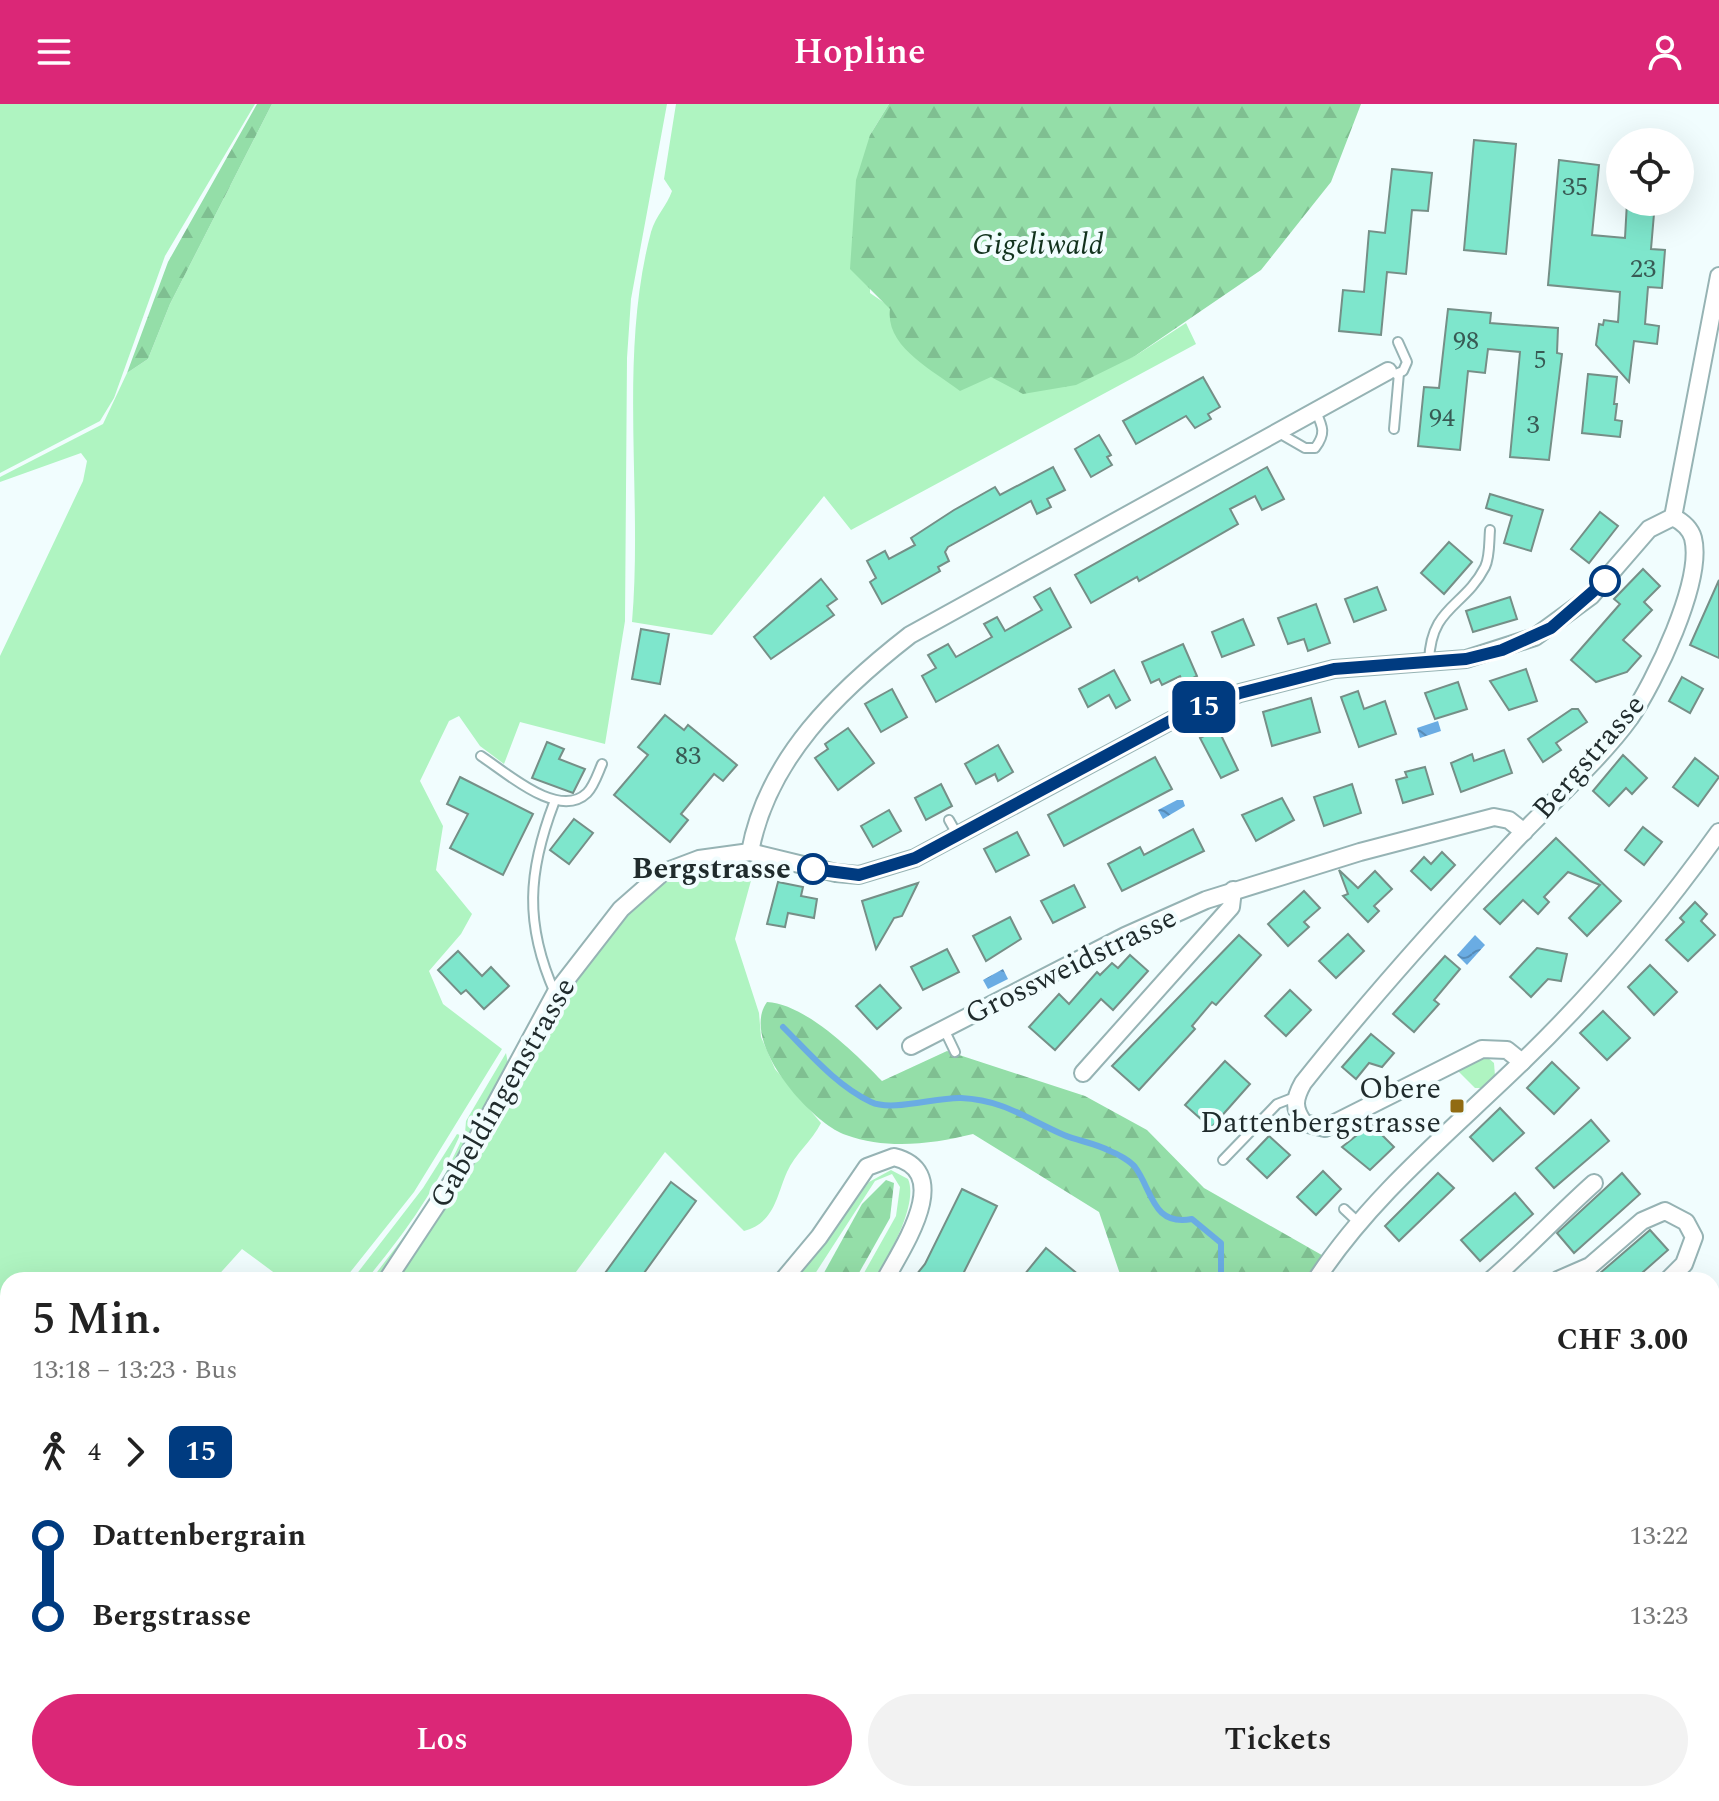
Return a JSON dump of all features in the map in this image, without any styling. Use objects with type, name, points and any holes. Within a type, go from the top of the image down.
[{"type":"street","points":[[1394,372],[918,630],[889,650],[817,717],[768,794],[750,852],[836,873],[859,875],[915,858],[1166,724],[1215,703],[1334,669],[1466,659],[1502,650],[1551,628],[1591,596],[1649,529],[1673,517],[1719,276]]},
{"type":"street","name":"Bergstrasse","points":[[1295,1097],[1313,1071],[1433,927],[1628,721],[1657,676],[1676,627],[1694,554],[1693,537],[1687,527],[1673,517]]},
{"type":"street","name":"Grossweidstrasse","points":[[911,1046],[1125,936],[1233,890],[1494,817],[1509,820],[1524,832]]},
{"type":"street","points":[[1322,1272],[1359,1223],[1624,956],[1719,832]]},
{"type":"street","name":"Gabeldingenstrasse","points":[[392,1272],[461,1168],[555,994],[621,909],[652,880],[686,863],[750,852]]},
{"type":"street","name":"Grossweidstrasse","points":[[1083,1073],[1231,907],[1233,890]]},
{"type":"street","points":[[1295,1097],[1295,1108],[1304,1123],[1325,1128],[1482,1049],[1507,1050],[1522,1062]]},
{"type":"street","points":[[790,1272],[819,1237],[867,1167],[894,1157],[917,1170],[924,1192],[912,1229],[889,1272]]},
{"type":"street","points":[[1501,1272],[1534,1244],[1555,1217],[1594,1183]]},
{"type":"street","points":[[1576,1272],[1590,1266],[1642,1221],[1665,1211],[1686,1222],[1694,1237],[1684,1264],[1676,1272]]},
{"type":"lane","points":[[1394,429],[1394,372],[1407,362],[1398,342]]},
{"type":"lane","points":[[1279,433],[1305,448],[1315,448],[1323,438],[1324,428],[1316,412]]},
{"type":"lane","points":[[1429,661],[1429,639],[1435,624],[1486,565],[1490,530]]},
{"type":"lane","points":[[481,756],[554,803],[577,800],[590,791],[602,764]]},
{"type":"lane","points":[[554,803],[533,867],[532,896],[539,948],[555,994]]},
{"type":"lane","points":[[949,820],[958,836]]},
{"type":"lane","points":[[944,1029],[955,1052]]},
{"type":"lane","points":[[1223,1160],[1277,1104],[1295,1097]]},
{"type":"lane","points":[[1344,1209],[1359,1223]]},
{"type":"green space","points":[[0,104],[255,104],[165,256],[114,398],[100,421],[0,473]]},
{"type":"green space","points":[[257,104],[272,104],[170,304],[148,359],[127,373],[168,262]]},
{"type":"green space","points":[[272,104],[667,104],[631,299],[627,358],[625,621],[605,744],[520,722],[504,764],[480,746],[459,716],[449,721],[420,781],[443,826],[436,870],[472,914],[461,934],[429,971],[443,1004],[502,1049],[414,1192],[350,1272],[273,1272],[242,1249],[221,1272],[0,1272],[0,656],[83,481],[87,461],[81,453],[0,482],[0,477],[103,424],[127,373],[148,359],[170,304]]},
{"type":"green space","points":[[676,104],[889,104],[870,135],[870,293],[991,376],[1023,393],[1135,356],[1186,323],[1196,344],[851,530],[824,496],[712,635],[632,622],[636,327],[641,279],[651,232],[672,191],[664,179]]},
{"type":"green space","name":"Gigeliwald","points":[[889,104],[1361,104],[1331,182],[1261,270],[1135,356],[1076,385],[1023,394],[991,377],[960,391],[925,366],[895,335],[890,323],[890,309],[850,269],[856,180],[870,135]]},
{"type":"green space","points":[[719,865],[755,866],[735,939],[759,1013],[761,1037],[775,1069],[821,1123],[790,1165],[768,1215],[762,1222],[744,1231],[665,1152],[576,1272],[398,1272],[552,1011],[563,1002],[609,937],[635,907],[665,883],[684,874]]},
{"type":"green space","points":[[767,1002],[798,1011],[829,1032],[882,1081],[947,1051],[1085,1096],[1147,1130],[1204,1188],[1327,1258],[1331,1272],[1119,1272],[1099,1212],[973,1134],[926,1143],[894,1144],[862,1140],[831,1127],[782,1078],[762,1037],[761,1018]]},
{"type":"green space","points":[[506,1053],[509,1069],[478,1129],[386,1272],[377,1272],[434,1197],[465,1133],[466,1121]]},
{"type":"green space","points":[[1487,1057],[1494,1063],[1495,1076],[1482,1088],[1475,1088],[1457,1070]]},
{"type":"green space","points":[[457,1134],[460,1135],[430,1193],[406,1228],[372,1272],[358,1272],[423,1188]]},
{"type":"green space","points":[[891,1170],[908,1179],[910,1190],[906,1216],[879,1272],[864,1272],[896,1216],[900,1187],[892,1174],[875,1181],[816,1272],[801,1272],[869,1182]]},
{"type":"green space","points":[[886,1180],[894,1183],[890,1218],[860,1272],[824,1272],[862,1204]]},
{"type":"water","points":[[1438,721],[1441,731],[1420,738],[1417,728]]},
{"type":"water","points":[[1183,800],[1185,806],[1163,819],[1158,810]]},
{"type":"water","points":[[1475,935],[1485,945],[1467,965],[1457,955]]},
{"type":"water","points":[[1003,969],[1008,979],[988,989],[983,980]]},
{"type":"building","points":[[1474,140],[1516,144],[1506,254],[1464,250]]},
{"type":"building","points":[[1559,160],[1599,165],[1592,235],[1625,238],[1626,216],[1654,216],[1651,249],[1665,250],[1662,288],[1648,287],[1645,324],[1659,326],[1657,344],[1634,341],[1629,382],[1596,345],[1599,324],[1603,325],[1604,320],[1618,322],[1620,292],[1548,285]]},
{"type":"building","points":[[1392,169],[1432,173],[1428,211],[1412,210],[1406,274],[1387,272],[1381,335],[1339,331],[1343,290],[1364,292],[1369,231],[1385,233]]},
{"type":"building","points":[[1448,309],[1491,313],[1490,323],[1558,328],[1557,353],[1562,354],[1549,460],[1510,457],[1520,352],[1488,349],[1485,373],[1468,371],[1460,450],[1418,446],[1424,387],[1439,388]]},
{"type":"building","points":[[1588,374],[1617,377],[1614,404],[1617,404],[1615,420],[1622,421],[1620,437],[1582,433]]},
{"type":"building","points":[[1203,377],[1220,407],[1208,414],[1211,419],[1195,428],[1186,416],[1136,444],[1123,421]]},
{"type":"building","points":[[1099,435],[1111,455],[1107,457],[1112,465],[1091,477],[1075,449]]},
{"type":"building","points":[[1053,467],[1065,490],[1047,499],[1051,507],[1037,514],[1031,501],[948,547],[945,552],[949,561],[938,567],[940,571],[882,604],[870,582],[876,578],[867,561],[885,551],[889,559],[915,545],[911,538],[995,487],[1000,495]]},
{"type":"building","points":[[1267,467],[1284,499],[1262,510],[1255,496],[1230,509],[1238,524],[1139,581],[1137,577],[1091,603],[1075,575]]},
{"type":"building","points":[[1490,494],[1543,510],[1531,551],[1504,543],[1512,516],[1486,508]]},
{"type":"building","points":[[1600,512],[1618,526],[1589,563],[1571,549]]},
{"type":"building","points":[[1449,542],[1472,562],[1444,594],[1421,573]]},
{"type":"building","points":[[1643,569],[1660,586],[1644,602],[1652,610],[1623,640],[1641,656],[1627,672],[1596,682],[1571,660],[1620,604],[1614,599]]},
{"type":"building","points":[[821,579],[837,599],[827,606],[834,615],[771,659],[754,637]]},
{"type":"building","points":[[1719,580],[1719,658],[1690,645]]},
{"type":"building","points":[[1377,587],[1386,610],[1354,622],[1345,599]]},
{"type":"building","points":[[1050,588],[1071,627],[936,702],[922,676],[936,668],[928,655],[948,644],[956,657],[992,637],[984,624],[997,617],[1005,631],[1042,610],[1034,597]]},
{"type":"building","points":[[1510,597],[1517,619],[1473,632],[1466,611]]},
{"type":"building","points":[[1316,604],[1330,643],[1308,651],[1304,639],[1288,644],[1278,618]]},
{"type":"building","points":[[1243,619],[1254,645],[1222,657],[1212,632]]},
{"type":"building","points":[[641,629],[669,634],[660,684],[632,679]]},
{"type":"building","points":[[1183,644],[1197,676],[1183,683],[1180,676],[1162,685],[1159,679],[1151,683],[1142,662]]},
{"type":"building","points":[[1526,669],[1537,701],[1509,710],[1490,681]]},
{"type":"building","points":[[1114,670],[1130,700],[1116,708],[1109,695],[1088,707],[1079,689]]},
{"type":"building","points":[[1682,677],[1703,689],[1690,713],[1669,701]]},
{"type":"building","points":[[1458,682],[1467,709],[1435,719],[1425,693]]},
{"type":"building","points":[[892,689],[907,717],[881,732],[865,704]]},
{"type":"building","points":[[1358,691],[1364,709],[1385,701],[1396,734],[1359,747],[1341,697]]},
{"type":"building","points":[[1311,698],[1320,732],[1272,746],[1263,712]]},
{"type":"building","points":[[1572,709],[1578,709],[1587,722],[1556,743],[1561,750],[1543,762],[1528,739]]},
{"type":"building","points":[[665,715],[684,730],[688,725],[737,765],[723,781],[714,774],[681,814],[688,820],[670,842],[614,795],[648,755],[638,747]]},
{"type":"building","points":[[848,728],[874,763],[838,790],[815,758],[828,749],[825,744]]},
{"type":"building","points":[[1218,729],[1238,770],[1221,778],[1200,738]]},
{"type":"building","points":[[547,742],[564,749],[559,759],[585,769],[573,793],[532,778]]},
{"type":"building","points":[[998,745],[1013,772],[998,781],[995,774],[976,784],[965,764]]},
{"type":"building","points":[[1504,750],[1512,773],[1461,792],[1451,763],[1472,754],[1474,761]]},
{"type":"building","points":[[1623,755],[1647,778],[1632,794],[1626,788],[1609,806],[1593,791]]},
{"type":"building","points":[[1155,757],[1172,789],[1064,846],[1048,815]]},
{"type":"building","points":[[1695,758],[1719,777],[1698,806],[1673,787]]},
{"type":"building","points":[[1425,767],[1433,794],[1403,803],[1396,780],[1407,777],[1405,772]]},
{"type":"building","points":[[460,777],[533,814],[503,875],[450,848],[468,814],[447,804]]},
{"type":"building","points":[[941,784],[952,806],[926,820],[915,798]]},
{"type":"building","points":[[1352,784],[1361,813],[1324,826],[1314,797]]},
{"type":"building","points":[[1282,798],[1294,820],[1256,841],[1242,815]]},
{"type":"building","points":[[889,810],[901,831],[873,847],[861,826]]},
{"type":"building","points":[[574,819],[593,833],[569,864],[550,850]]},
{"type":"building","points":[[1643,827],[1662,842],[1644,865],[1625,850]]},
{"type":"building","points":[[1193,829],[1204,851],[1122,891],[1108,864],[1140,847],[1144,855]]},
{"type":"building","points":[[1017,832],[1029,855],[996,872],[984,849]]},
{"type":"building","points":[[1556,838],[1621,901],[1587,936],[1569,918],[1600,885],[1568,872],[1544,897],[1549,902],[1538,914],[1523,900],[1500,924],[1484,909]]},
{"type":"building","points":[[1442,852],[1455,865],[1431,890],[1411,871],[1424,857],[1431,864]]},
{"type":"building","points":[[1339,870],[1358,888],[1375,871],[1392,889],[1374,906],[1379,911],[1368,922],[1343,896],[1348,894]]},
{"type":"building","points":[[778,882],[803,887],[801,896],[817,899],[814,918],[788,913],[785,927],[767,924]]},
{"type":"building","points":[[918,883],[902,916],[894,918],[876,949],[862,901]]},
{"type":"building","points":[[1074,885],[1085,907],[1053,923],[1041,901]]},
{"type":"building","points":[[1304,891],[1320,908],[1304,922],[1309,927],[1288,946],[1268,924]]},
{"type":"building","points":[[1695,902],[1707,914],[1701,921],[1715,935],[1688,961],[1666,940],[1684,922],[1680,918]]},
{"type":"building","points":[[1010,917],[1021,939],[986,961],[973,936]]},
{"type":"building","points":[[1348,934],[1364,951],[1336,978],[1319,961]]},
{"type":"building","points":[[1239,935],[1261,955],[1216,1005],[1212,1002],[1192,1026],[1195,1029],[1139,1090],[1112,1066]]},
{"type":"building","points":[[1537,948],[1567,954],[1561,981],[1548,979],[1531,997],[1510,977]]},
{"type":"building","points":[[947,949],[959,972],[923,990],[911,967]]},
{"type":"building","points":[[458,951],[482,976],[491,967],[509,986],[484,1009],[466,990],[461,994],[438,970]]},
{"type":"building","points":[[1130,955],[1148,971],[1113,1010],[1101,999],[1055,1050],[1029,1027],[1059,994],[1069,1004],[1097,972],[1100,975],[1112,963],[1118,968]]},
{"type":"building","points":[[1445,956],[1460,969],[1434,1000],[1439,1004],[1414,1032],[1393,1014]]},
{"type":"building","points":[[1650,965],[1677,992],[1654,1015],[1628,987]]},
{"type":"building","points":[[880,985],[901,1008],[877,1029],[856,1006]]},
{"type":"building","points":[[1290,990],[1311,1010],[1286,1036],[1265,1016]]},
{"type":"building","points":[[1603,1011],[1630,1038],[1607,1060],[1580,1033]]},
{"type":"building","points":[[1371,1034],[1394,1053],[1382,1067],[1369,1063],[1356,1079],[1342,1067]]},
{"type":"building","points":[[1225,1061],[1250,1084],[1211,1128],[1185,1105]]},
{"type":"building","points":[[1552,1062],[1579,1088],[1554,1114],[1527,1088]]},
{"type":"building","points":[[1500,1108],[1524,1133],[1493,1161],[1470,1137]]},
{"type":"building","points":[[1591,1120],[1609,1141],[1554,1188],[1536,1168]]},
{"type":"building","points":[[1371,1124],[1394,1147],[1370,1170],[1342,1147]]},
{"type":"building","points":[[1269,1136],[1290,1155],[1267,1178],[1247,1159]]},
{"type":"building","points":[[1323,1171],[1341,1189],[1316,1215],[1297,1197]]},
{"type":"building","points":[[1438,1173],[1454,1188],[1399,1241],[1385,1226]]},
{"type":"building","points":[[1622,1173],[1640,1194],[1574,1253],[1557,1233]]},
{"type":"building","points":[[671,1182],[696,1201],[645,1272],[606,1272]]},
{"type":"building","points":[[962,1189],[997,1206],[964,1272],[918,1272]]},
{"type":"building","points":[[1515,1193],[1533,1214],[1480,1261],[1461,1240]]},
{"type":"building","points":[[1650,1230],[1668,1250],[1643,1272],[1601,1272]]},
{"type":"building","points":[[1046,1248],[1075,1272],[1026,1272]]},
{"type":"waterway","points":[[783,1027],[835,1078],[871,1102],[902,1105],[951,1098],[990,1102],[1120,1156],[1135,1167],[1161,1212],[1179,1220],[1192,1219],[1221,1243],[1221,1272]]},
{"type":"bus line","name":"15","points":[[813,869],[859,875],[915,858],[1174,719],[1240,693],[1334,669],[1466,659],[1502,650],[1551,628],[1605,581]]},
{"type":"place","name":"Bergstrasse","points":[[813,869]]},
{"type":"place","name":"Obere Dattenbergstrasse","points":[[1457,1106]]}]
